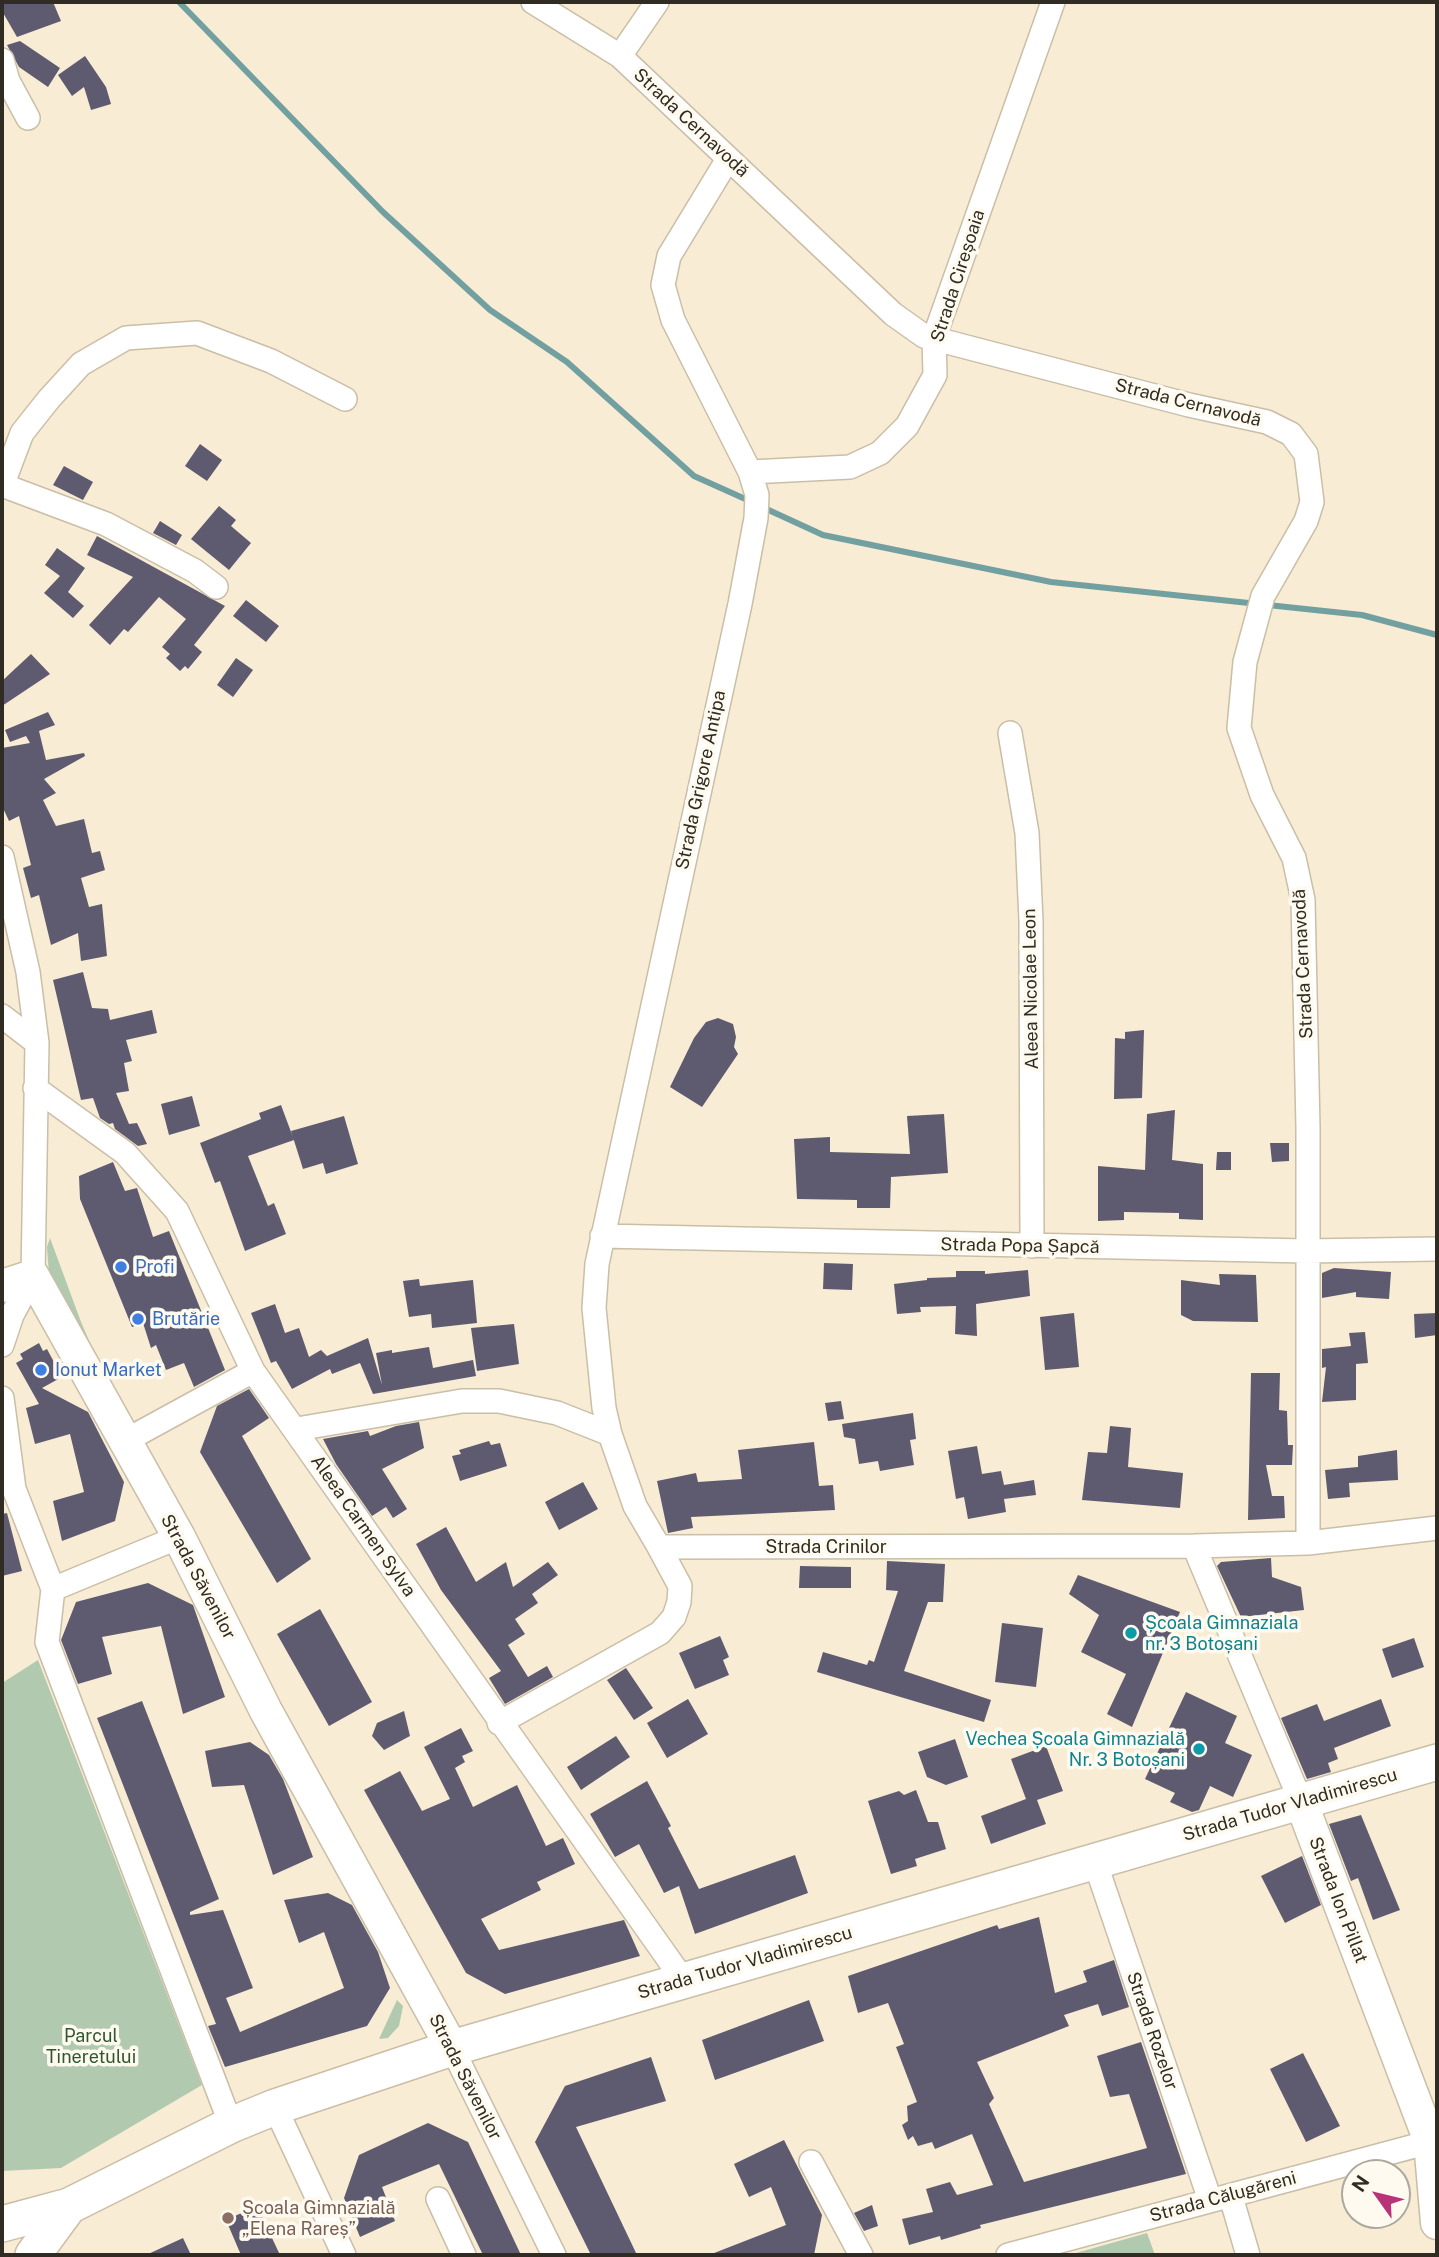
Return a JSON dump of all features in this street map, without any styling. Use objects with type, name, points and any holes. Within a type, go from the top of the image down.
[{"type":"main road","name":"Strada Tudor Vladimirescu","points":[[2,2224],[69,2206],[231,2125],[275,2107],[452,2048],[1437,1762]]},
{"type":"main road","name":"Strada Tudor Vladimirescu","points":[[33,2255],[69,2206]]},
{"type":"main road","points":[[2,2231],[15,2242],[22,2255]]},
{"type":"street","name":"Strada Cernavodă","points":[[533,2],[620,56],[893,314],[924,336],[1189,405],[1266,422],[1291,434],[1307,454],[1312,479],[1312,502],[1307,520],[1263,596],[1245,662],[1238,728],[1262,795],[1294,858],[1303,901],[1308,1128],[1308,1543]]},
{"type":"street","points":[[620,56],[657,2]]},
{"type":"street","name":"Strada Cireșoaia","points":[[750,472],[850,467],[880,453],[907,426],[935,375],[934,338],[1053,2]]},
{"type":"street","points":[[2,60],[8,81],[28,118]]},
{"type":"street","name":"Strada Grigore Antipa","points":[[610,1434],[604,1408],[594,1308],[602,1236],[740,604],[756,518],[757,495],[750,472],[673,320],[663,285],[669,256],[728,159]]},
{"type":"street","points":[[216,587],[195,571],[106,523],[2,486],[22,432],[81,364],[126,338],[197,333],[271,361],[345,400]]},
{"type":"street","name":"Aleea Nicolae Leon","points":[[1010,733],[1027,833],[1031,909],[1032,1246]]},
{"type":"street","name":"Strada Săvenilor","points":[[2,857],[28,972],[37,1043],[33,1276],[178,1537],[266,1711],[452,2048],[554,2255]]},
{"type":"street","points":[[2,1016],[37,1043]]},
{"type":"street","name":"Aleea Carmen Sylva","points":[[35,1088],[125,1153],[177,1212],[253,1371],[297,1429],[499,1723],[684,1981]]},
{"type":"street","name":"Strada Popa Șapcă","points":[[602,1236],[1307,1251],[1437,1249]]},
{"type":"street","points":[[2,1286],[33,1276]]},
{"type":"street","points":[[2,1345],[12,1315],[33,1276]]},
{"type":"street","points":[[123,1442],[253,1371]]},
{"type":"street","points":[[2,1398],[8,1490],[53,1589],[47,1642],[231,2125]]},
{"type":"street","points":[[297,1429],[462,1401],[499,1401],[557,1413],[610,1434],[635,1506],[680,1586],[674,1617],[660,1633],[499,1723]]},
{"type":"street","name":"Strada Crinilor","points":[[659,1547],[1194,1546],[1308,1543],[1437,1528]]},
{"type":"street","points":[[53,1589],[178,1537]]},
{"type":"street","name":"Strada Ion Pillat","points":[[1194,1546],[1301,1802],[1434,2141],[1437,2223]]},
{"type":"street","name":"Strada Rozelor","points":[[1095,1862],[1220,2198],[1248,2255]]},
{"type":"street","points":[[275,2107],[344,2255]]},
{"type":"street","name":"Strada Călugăreni","points":[[1008,2255],[1434,2141]]},
{"type":"street","points":[[811,2162],[861,2255]]},
{"type":"street","points":[[438,2199],[464,2255]]},
{"type":"green space","points":[[50,1238],[81,1322],[112,1394],[50,1289],[47,1247]]},
{"type":"green space","name":"Parcul Tineretului","points":[[38,1660],[202,2085],[61,2168],[2,2171],[2,1683]]},
{"type":"green space","points":[[397,2000],[403,2006],[399,2026],[388,2038],[379,2039]]},
{"type":"green space","points":[[1147,2233],[1155,2255],[1069,2255]]},
{"type":"building","points":[[2,2],[53,2],[61,21],[17,37],[2,11]]},
{"type":"building","points":[[20,41],[60,68],[48,87],[19,67],[7,45]]},
{"type":"building","points":[[85,56],[106,87],[111,104],[91,110],[84,87],[72,96],[58,75]]},
{"type":"building","points":[[200,444],[222,460],[207,481],[185,466]]},
{"type":"building","points":[[64,466],[93,482],[83,500],[53,485]]},
{"type":"building","points":[[219,506],[236,520],[231,526],[251,543],[229,570],[191,539]]},
{"type":"building","points":[[160,521],[182,535],[176,545],[153,533]]},
{"type":"building","points":[[97,536],[225,606],[194,645],[202,652],[188,669],[185,666],[180,671],[166,658],[170,654],[162,647],[186,619],[159,597],[128,632],[124,629],[110,645],[89,625],[133,577],[87,555]]},
{"type":"building","points":[[57,548],[85,568],[68,592],[84,606],[73,618],[44,593],[60,576],[45,565]]},
{"type":"building","points":[[246,600],[279,626],[266,642],[233,616]]},
{"type":"building","points":[[31,654],[50,674],[2,706],[2,681]]},
{"type":"building","points":[[236,658],[253,670],[233,697],[217,685]]},
{"type":"building","points":[[48,712],[55,725],[39,731],[46,760],[84,753],[85,756],[44,779],[56,793],[43,800],[56,826],[84,819],[92,853],[100,851],[105,870],[81,878],[89,907],[102,904],[107,956],[81,961],[78,933],[51,945],[39,895],[31,898],[23,868],[31,865],[19,816],[9,821],[2,806],[2,748],[30,743],[26,736],[10,742],[5,730]]},
{"type":"building","points":[[83,972],[92,1008],[108,1009],[110,1020],[152,1010],[157,1033],[126,1040],[132,1061],[124,1063],[129,1091],[116,1093],[129,1124],[137,1123],[147,1144],[138,1146],[115,1129],[113,1123],[109,1124],[100,1118],[93,1098],[81,1100],[53,980]]},
{"type":"building","points":[[718,1018],[733,1024],[736,1037],[734,1047],[738,1054],[702,1107],[670,1087],[694,1038],[706,1022]]},
{"type":"building","points":[[1144,1030],[1142,1098],[1114,1099],[1115,1038],[1125,1039],[1125,1032]]},
{"type":"building","points":[[192,1096],[200,1126],[169,1135],[161,1104]]},
{"type":"building","points":[[281,1105],[294,1140],[248,1156],[268,1206],[274,1203],[286,1234],[245,1251],[220,1181],[215,1183],[200,1143],[261,1119],[259,1113]]},
{"type":"building","points":[[1175,1110],[1172,1160],[1203,1164],[1203,1220],[1179,1219],[1179,1213],[1124,1212],[1124,1220],[1098,1221],[1098,1166],[1145,1170],[1147,1114]]},
{"type":"building","points":[[944,1114],[948,1173],[891,1177],[890,1208],[857,1208],[857,1200],[797,1199],[794,1139],[830,1137],[830,1152],[910,1154],[907,1116]]},
{"type":"building","points":[[344,1116],[358,1164],[326,1174],[323,1163],[303,1169],[291,1131]]},
{"type":"building","points":[[1270,1143],[1289,1143],[1289,1161],[1272,1162]]},
{"type":"building","points":[[1217,1152],[1231,1152],[1231,1170],[1216,1170]]},
{"type":"building","points":[[113,1162],[125,1191],[137,1188],[153,1237],[169,1231],[225,1370],[194,1387],[184,1363],[166,1370],[156,1345],[151,1348],[143,1323],[132,1327],[80,1199],[79,1176]]},
{"type":"building","points":[[824,1263],[853,1264],[852,1290],[823,1289]]},
{"type":"building","points":[[1334,1268],[1391,1272],[1389,1299],[1356,1297],[1356,1292],[1322,1298],[1322,1273]]},
{"type":"building","points":[[1028,1270],[1030,1296],[976,1304],[977,1336],[955,1334],[956,1306],[920,1307],[921,1312],[897,1314],[894,1284],[927,1278],[956,1277],[956,1271],[985,1271],[985,1274]]},
{"type":"building","points":[[1219,1274],[1256,1275],[1258,1322],[1193,1321],[1181,1315],[1181,1280],[1220,1285]]},
{"type":"building","points":[[419,1279],[420,1286],[473,1280],[477,1323],[432,1328],[431,1314],[409,1317],[403,1281]]},
{"type":"building","points":[[275,1304],[285,1333],[299,1328],[309,1357],[321,1350],[327,1356],[368,1338],[382,1385],[376,1353],[392,1350],[392,1353],[429,1347],[433,1368],[473,1360],[476,1376],[373,1394],[360,1363],[332,1374],[330,1369],[292,1389],[276,1361],[271,1363],[251,1313]]},
{"type":"building","points":[[1074,1313],[1079,1367],[1045,1370],[1040,1317]]},
{"type":"building","points":[[1437,1313],[1437,1335],[1415,1338],[1414,1314]]},
{"type":"building","points":[[514,1324],[519,1364],[477,1371],[471,1328]]},
{"type":"building","points":[[1365,1332],[1368,1363],[1356,1364],[1356,1400],[1322,1402],[1326,1367],[1322,1368],[1322,1349],[1351,1346],[1349,1333]]},
{"type":"building","points":[[39,1343],[43,1351],[47,1349],[62,1377],[42,1388],[88,1412],[124,1482],[115,1521],[62,1541],[53,1501],[84,1492],[70,1434],[35,1444],[26,1408],[39,1404],[16,1363],[23,1359],[20,1354]]},
{"type":"building","points":[[1251,1373],[1280,1373],[1279,1410],[1287,1411],[1288,1445],[1293,1445],[1292,1465],[1266,1465],[1272,1496],[1284,1496],[1285,1518],[1248,1520]]},
{"type":"building","points":[[249,1389],[269,1418],[242,1436],[311,1559],[277,1583],[200,1452],[217,1406]]},
{"type":"building","points":[[841,1401],[844,1419],[828,1421],[825,1403]]},
{"type":"building","points":[[913,1413],[916,1439],[910,1440],[914,1465],[880,1471],[878,1461],[859,1464],[855,1439],[844,1437],[842,1424]]},
{"type":"building","points":[[419,1422],[424,1448],[382,1469],[407,1509],[393,1518],[386,1507],[372,1516],[336,1464],[323,1439],[368,1431],[370,1436],[396,1426]]},
{"type":"building","points":[[1110,1426],[1131,1428],[1128,1467],[1183,1473],[1180,1508],[1082,1500],[1088,1452],[1107,1453]]},
{"type":"building","points":[[489,1441],[491,1445],[500,1443],[507,1466],[460,1481],[452,1456],[461,1454],[459,1450]]},
{"type":"building","points":[[814,1442],[819,1486],[833,1485],[835,1510],[691,1517],[693,1528],[668,1533],[657,1481],[696,1473],[698,1482],[742,1479],[738,1450]]},
{"type":"building","points":[[977,1446],[982,1474],[1001,1471],[1004,1485],[1034,1480],[1036,1495],[1004,1499],[1006,1512],[968,1519],[964,1497],[956,1499],[948,1451]]},
{"type":"building","points":[[1397,1450],[1398,1480],[1349,1483],[1350,1497],[1328,1499],[1325,1470],[1358,1467],[1358,1456]]},
{"type":"building","points":[[583,1482],[598,1509],[559,1530],[545,1502]]},
{"type":"building","points":[[7,1513],[22,1571],[2,1576],[2,1514]]},
{"type":"building","points":[[446,1527],[476,1582],[506,1562],[513,1587],[548,1562],[558,1575],[532,1594],[538,1603],[515,1619],[525,1634],[508,1645],[528,1677],[547,1666],[553,1677],[505,1704],[489,1678],[501,1671],[441,1590],[416,1544]]},
{"type":"building","points":[[1271,1558],[1272,1577],[1301,1587],[1304,1610],[1241,1617],[1217,1566],[1221,1562]]},
{"type":"building","points":[[887,1561],[945,1564],[943,1602],[928,1602],[904,1671],[991,1700],[984,1722],[817,1672],[823,1652],[867,1665],[869,1660],[874,1662],[898,1591],[886,1590]]},
{"type":"building","points":[[800,1566],[851,1567],[851,1588],[799,1588]]},
{"type":"building","name":"Școala Gimnaziala nr. 3 Botoșani","points":[[1078,1575],[1180,1612],[1132,1727],[1107,1714],[1126,1674],[1081,1652],[1099,1615],[1069,1594]]},
{"type":"building","points":[[148,1583],[193,1605],[225,1697],[183,1714],[161,1626],[102,1637],[112,1674],[78,1684],[61,1640],[76,1602]]},
{"type":"building","points":[[320,1609],[372,1702],[329,1726],[277,1634]]},
{"type":"building","points":[[1002,1623],[1043,1628],[1036,1687],[995,1682]]},
{"type":"building","points":[[720,1636],[729,1657],[723,1660],[729,1675],[695,1689],[679,1653]]},
{"type":"building","points":[[1414,1638],[1424,1667],[1392,1678],[1382,1649]]},
{"type":"building","points":[[626,1668],[653,1708],[634,1720],[607,1680]]},
{"type":"building","name":"Vechea Școala Gimnazială Nr. 3 Botoșani","points":[[1186,1692],[1237,1716],[1225,1743],[1252,1755],[1233,1797],[1210,1786],[1199,1810],[1192,1812],[1170,1802],[1175,1793],[1145,1779]]},
{"type":"building","points":[[688,1699],[708,1734],[667,1758],[647,1723]]},
{"type":"building","points":[[1381,1699],[1391,1726],[1334,1748],[1338,1759],[1328,1763],[1331,1772],[1307,1779],[1281,1718],[1317,1704],[1324,1721]]},
{"type":"building","points":[[142,1701],[219,1899],[190,1912],[190,1915],[223,1910],[253,1988],[226,1998],[240,2032],[344,1988],[324,1932],[299,1943],[284,1900],[328,1893],[352,1905],[378,1952],[390,1988],[367,2026],[225,2067],[208,2026],[216,2024],[97,1718]]},
{"type":"building","points":[[404,1711],[410,1736],[384,1750],[372,1736],[377,1723]]},
{"type":"building","points":[[461,1728],[473,1751],[462,1756],[465,1762],[455,1768],[473,1807],[517,1785],[546,1846],[563,1838],[575,1864],[537,1882],[541,1890],[481,1919],[499,1950],[624,1920],[640,1956],[505,1994],[466,1973],[364,1790],[400,1771],[422,1811],[450,1799],[424,1747]]},
{"type":"building","points":[[616,1736],[630,1757],[581,1790],[567,1767]]},
{"type":"building","points":[[955,1739],[968,1777],[946,1785],[927,1777],[918,1752]]},
{"type":"building","points":[[250,1742],[269,1755],[283,1779],[313,1857],[273,1875],[244,1785],[212,1787],[205,1751]]},
{"type":"building","points":[[1046,1746],[1063,1791],[1037,1800],[1046,1824],[991,1844],[981,1816],[1026,1799],[1011,1759]]},
{"type":"building","points":[[647,1781],[671,1826],[668,1828],[699,1889],[795,1855],[808,1893],[695,1934],[679,1886],[664,1893],[639,1844],[615,1857],[590,1814]]},
{"type":"building","points":[[916,1790],[928,1822],[938,1822],[946,1849],[915,1859],[917,1866],[891,1874],[868,1801],[899,1791],[904,1795]]},
{"type":"building","points":[[1361,1815],[1400,1910],[1373,1920],[1358,1878],[1351,1881],[1329,1824]]},
{"type":"building","points":[[1302,1856],[1321,1905],[1285,1923],[1261,1876]]},
{"type":"building","points":[[1039,1917],[1055,1993],[1087,1982],[1083,1971],[1114,1960],[1129,2007],[1102,2016],[1098,2004],[1064,2015],[1069,2026],[977,2062],[994,2098],[989,2104],[1024,2182],[1147,2148],[1129,2094],[1110,2097],[1097,2056],[1141,2042],[1186,2174],[980,2225],[981,2228],[941,2240],[940,2236],[909,2245],[902,2219],[933,2212],[926,2189],[950,2182],[957,2195],[993,2185],[972,2134],[935,2149],[932,2142],[918,2146],[913,2136],[908,2140],[902,2125],[908,2121],[907,2106],[917,2102],[896,2047],[904,2044],[888,2003],[858,2013],[848,1976],[997,1925],[999,1929]]},
{"type":"building","points":[[809,2000],[824,2041],[715,2080],[702,2040]]},
{"type":"building","points":[[1303,2053],[1340,2126],[1306,2142],[1270,2069]]},
{"type":"building","points":[[651,2057],[666,2101],[576,2127],[637,2255],[591,2255],[535,2142],[565,2086]]},
{"type":"building","points":[[428,2123],[468,2142],[521,2255],[483,2255],[439,2164],[382,2187],[395,2221],[360,2237],[344,2198],[359,2155]]},
{"type":"building","points":[[784,2140],[822,2215],[814,2255],[709,2255],[786,2225],[771,2187],[749,2197],[734,2164]]},
{"type":"building","points":[[872,2205],[878,2226],[864,2231],[854,2213]]},
{"type":"building","points":[[257,2206],[280,2255],[241,2255],[226,2220]]},
{"type":"building","points":[[183,2238],[191,2255],[146,2255]]},
{"type":"waterway","points":[[179,2],[383,212],[490,310],[567,362],[694,476],[752,502]]},
{"type":"waterway","points":[[762,507],[823,535],[1051,582],[1362,615],[1437,635]]},
{"type":"place","name":"Profi","points":[[121,1267]]},
{"type":"place","name":"Brutărie","points":[[138,1319]]},
{"type":"place","name":"Ionut Market","points":[[41,1370]]},
{"type":"place","name":"Școala Gimnaziala nr. 3 Botoșani","points":[[1131,1633]]},
{"type":"place","name":"Vechea Școala Gimnazială Nr. 3 Botoșani","points":[[1199,1749]]},
{"type":"place","name":"Școala Gimnazială „Elena Rareș”","points":[[228,2218]]}]
